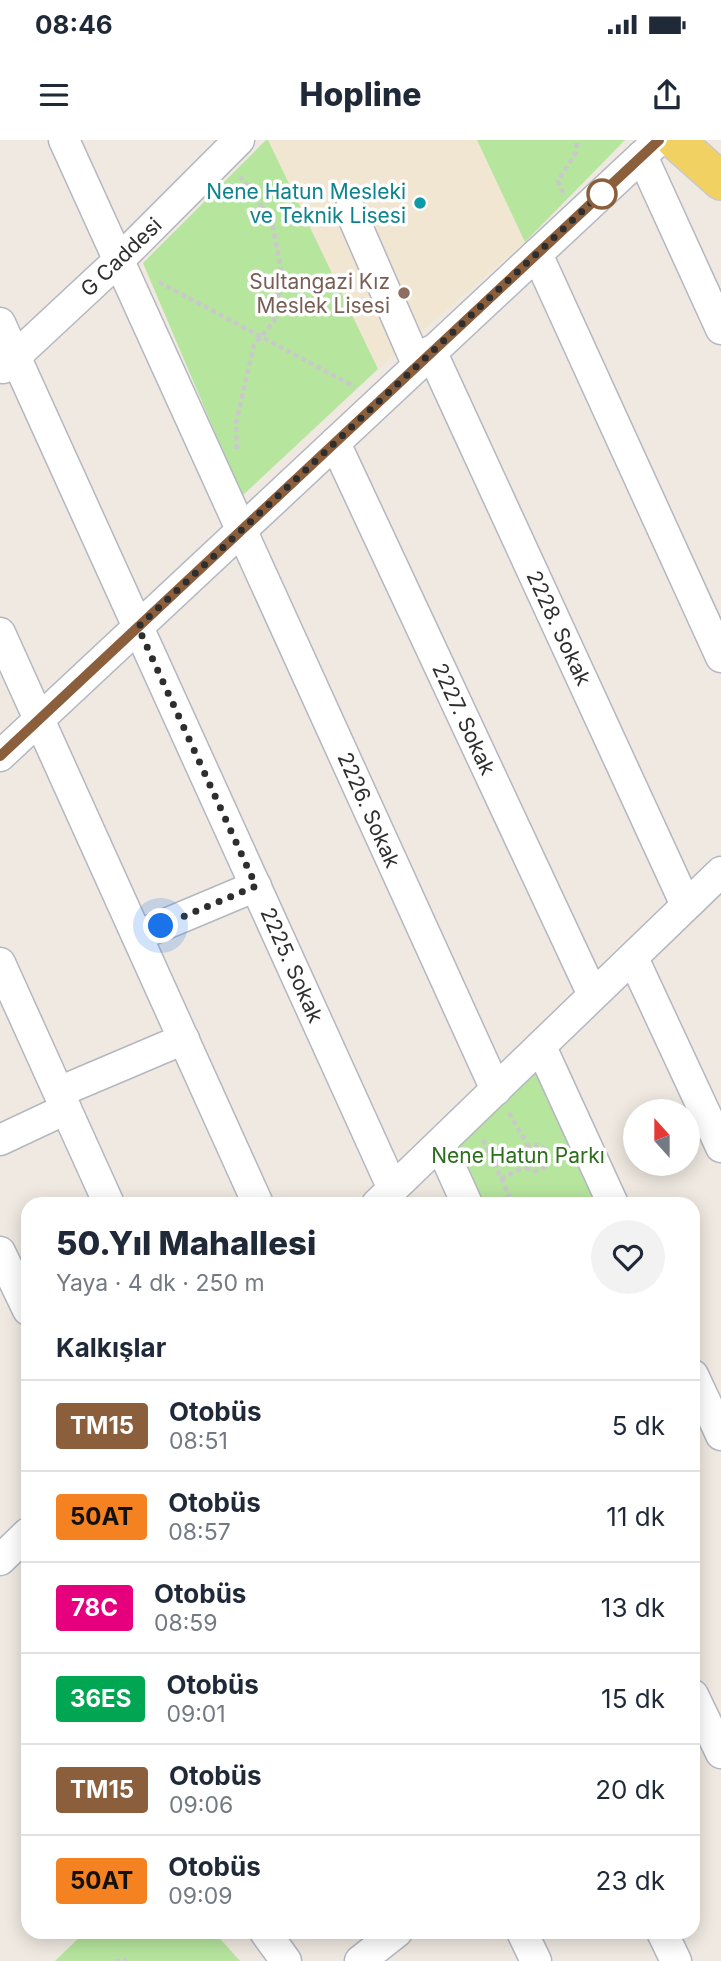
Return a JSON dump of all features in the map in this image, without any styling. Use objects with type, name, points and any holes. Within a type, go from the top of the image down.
[{"type":"main road","points":[[675,140],[721,181]]},
{"type":"street","name":"2226. Sokak","points":[[64,140],[496,1090]]},
{"type":"street","points":[[0,756],[650,148],[721,329]]},
{"type":"street","name":"G Caddesi","points":[[8,364],[119,260],[230,149]]},
{"type":"street","name":"2228. Sokak","points":[[350,210],[424,358],[686,905]]},
{"type":"street","points":[[537,254],[721,657]]},
{"type":"street","name":"2225. Sokak","points":[[0,323],[8,364],[138,627],[256,886],[385,1196]]},
{"type":"street","name":"2227. Sokak","points":[[335,443],[593,995]]},
{"type":"street","points":[[0,633],[255,1197]]},
{"type":"street","points":[[385,1196],[721,872]]},
{"type":"street","points":[[137,936],[256,886]]},
{"type":"street","points":[[633,958],[721,1147]]},
{"type":"street","points":[[0,963],[106,1197]]},
{"type":"street","points":[[0,1140],[63,1100],[184,1039]]},
{"type":"street","points":[[541,1046],[610,1197]]},
{"type":"street","points":[[440,1144],[464,1197]]},
{"type":"street","points":[[0,1252],[21,1296]]},
{"type":"street","points":[[700,1390],[721,1435]]},
{"type":"street","points":[[1,1557],[21,1539]]},
{"type":"street","points":[[702,1706],[721,1753]]},
{"type":"street","points":[[270,1939],[286,1961]]},
{"type":"street","points":[[525,1939],[536,1961]]},
{"type":"street","points":[[665,1939],[676,1961]]},
{"type":"street","points":[[360,1961],[389,1941]]},
{"type":"path","points":[[573,220],[558,181],[576,152],[576,140]]},
{"type":"path","points":[[230,149],[272,227],[282,275],[274,321],[254,345],[236,423],[237,450]]},
{"type":"path","points":[[119,260],[379,400]]},
{"type":"path","points":[[496,1090],[528,1146]]},
{"type":"path","points":[[471,1114],[510,1197]]},
{"type":"path","points":[[540,1145],[544,1148],[547,1164],[540,1170],[533,1171],[524,1167],[521,1158],[528,1146],[540,1145]]},
{"type":"path","points":[[501,1179],[524,1167]]},
{"type":"path","points":[[115,1961],[127,1960]]},
{"type":"shaded area","name":"Sultangazi Kız Meslek Lisesi","points":[[268,140],[477,140],[525,242],[378,369]]},
{"type":"green space","points":[[266,140],[378,369],[242,496],[143,263]]},
{"type":"green space","points":[[477,140],[625,140],[525,242]]},
{"type":"green space","name":"Nene Hatun Parkı","points":[[534,1067],[595,1197],[477,1197],[454,1149]]},
{"type":"green space","points":[[78,1939],[220,1939],[240,1961],[55,1961]]},
{"type":"bus line","name":"TM15","points":[[0,756],[659,140]]},
{"type":"place","name":"Nene Hatun Mesleki ve Teknik Lisesi","points":[[420,203]]},
{"type":"place","name":"Sultangazi Kız Meslek Lisesi","points":[[404,293]]},
{"type":"route","points":[[161,926],[256,886],[138,627],[607,188],[602,194]]}]
